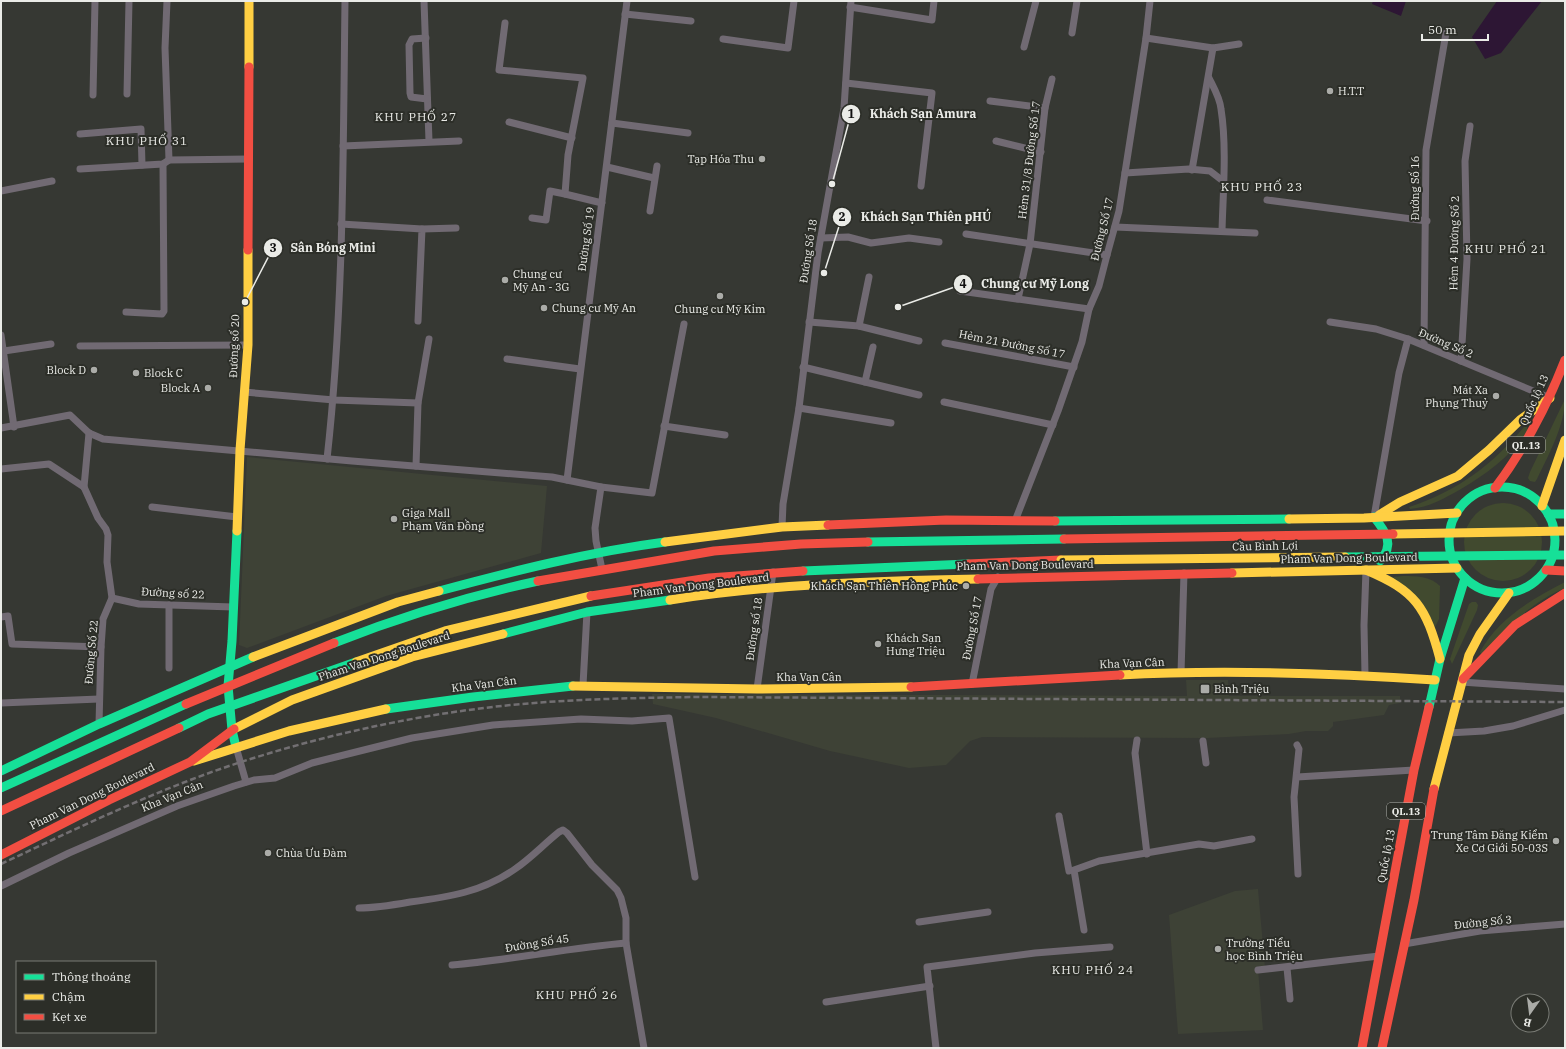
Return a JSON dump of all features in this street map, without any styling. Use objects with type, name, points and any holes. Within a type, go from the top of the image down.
[{"type":"main road","name":"Đường số 20","points":[[236,747],[228,706],[228,667],[232,642],[240,450],[248,345],[249,1]]},
{"type":"main road","name":"Quốc lộ 13","points":[[1495,488],[1524,448],[1550,398],[1565,360]]},
{"type":"main road","points":[[1375,517],[1400,502],[1458,476],[1489,450],[1520,420],[1550,398]]},
{"type":"main road","name":"QL.13","points":[[1542,506],[1565,440]]},
{"type":"main road","points":[[1495,488],[1512,489],[1529,495],[1542,506],[1548,514],[1554,528],[1555,543],[1553,557],[1546,570],[1536,581],[1523,589],[1509,593],[1497,593],[1475,586],[1465,578],[1457,568],[1449,546],[1451,529],[1457,513],[1467,501],[1480,492],[1495,488]]},
{"type":"main road","points":[[1,771],[99,724],[172,694],[228,667],[398,602],[494,576],[630,547],[782,527],[946,520],[1115,522],[1375,517],[1457,513]]},
{"type":"main road","points":[[1548,514],[1565,514]]},
{"type":"main road","points":[[1366,570],[1382,560],[1389,549],[1389,541],[1385,530],[1375,517]]},
{"type":"main road","points":[[1,788],[228,686],[346,638],[470,597],[577,573],[713,551],[773,546],[1007,540],[1015,521]]},
{"type":"main road","name":"Cầu Bình Lợi","points":[[1007,540],[1565,531]]},
{"type":"main road","name":"Cầu Bình Lợi","points":[[1061,560],[1565,555]]},
{"type":"main road","name":"Pham Van Dong Boulevard","points":[[1,811],[189,722],[228,706],[445,631],[477,622],[612,592],[709,578],[773,572],[1003,561],[1061,560]]},
{"type":"main road","points":[[998,577],[1003,561]]},
{"type":"main road","name":"Pham Van Dong Boulevard","points":[[1,855],[109,800],[190,762],[232,730],[292,700],[371,670],[452,646],[587,612],[770,588],[866,581],[1457,568]]},
{"type":"main road","points":[[1366,570],[1386,578],[1405,590],[1422,607],[1429,620],[1440,659]]},
{"type":"main road","points":[[1546,570],[1565,570]]},
{"type":"main road","name":"Quốc lộ 13","points":[[1362,1048],[1414,770],[1440,659],[1465,578]]},
{"type":"main road","name":"QL.13","points":[[1382,1048],[1436,784],[1461,682],[1469,655],[1480,634],[1509,593]]},
{"type":"main road","points":[[1461,682],[1515,625],[1565,593]]},
{"type":"main road","points":[[340,624],[346,638]]},
{"type":"main road","name":"Kha Vạn Cân","points":[[190,762],[289,731],[375,711],[473,696],[583,685],[757,689],[899,688],[1181,674],[1365,675],[1435,680]]},
{"type":"street","points":[[93,95],[95,1]]},
{"type":"street","points":[[127,94],[129,1]]},
{"type":"street","points":[[126,312],[163,313],[166,162],[165,48],[167,1]]},
{"type":"street","points":[[327,459],[334,400],[341,224],[345,1]]},
{"type":"street","points":[[424,1],[429,141]]},
{"type":"street","name":"Đường Số 19","points":[[568,480],[580,369],[627,1]]},
{"type":"street","points":[[723,39],[788,48],[794,1]]},
{"type":"street","points":[[851,4],[932,20],[934,1]]},
{"type":"street","points":[[1024,47],[1036,1]]},
{"type":"street","points":[[1072,33],[1077,1]]},
{"type":"street","name":"Đường Số 17","points":[[1015,521],[1074,367],[1082,342],[1089,309],[1099,286],[1115,226],[1125,173],[1146,38],[1150,1]]},
{"type":"street","name":"Đường Số 18","points":[[782,527],[784,504],[799,408],[808,322],[844,108],[851,4]]},
{"type":"street","points":[[625,14],[691,21]]},
{"type":"street","points":[[505,23],[500,70],[583,78],[572,138],[565,194]]},
{"type":"street","name":"Đường Số 16","points":[[1424,345],[1427,221],[1426,150],[1446,33]]},
{"type":"street","points":[[426,38],[412,39],[409,45],[410,93],[412,97],[428,99]]},
{"type":"street","points":[[1146,38],[1213,48],[1239,44]]},
{"type":"street","points":[[1192,170],[1213,48]]},
{"type":"street","points":[[1209,78],[1218,95],[1224,137],[1222,231]]},
{"type":"street","name":"Hẻm 31/8 Đường Số 17","points":[[1018,299],[1030,244],[1046,108],[1052,79]]},
{"type":"street","points":[[846,83],[932,93],[921,186]]},
{"type":"street","points":[[990,101],[1046,108]]},
{"type":"street","points":[[509,122],[572,138]]},
{"type":"street","points":[[612,123],[688,133]]},
{"type":"street","name":"Hẻm 4 Đường Số 2","points":[[1461,361],[1467,259],[1466,161],[1470,126]]},
{"type":"street","points":[[80,134],[141,129],[142,165]]},
{"type":"street","points":[[343,146],[429,141],[458,141]]},
{"type":"street","points":[[996,141],[1041,152]]},
{"type":"street","points":[[80,169],[166,162],[248,159]]},
{"type":"street","points":[[650,211],[657,166]]},
{"type":"street","points":[[607,167],[654,178]]},
{"type":"street","points":[[1125,173],[1192,170],[1210,171],[1223,181]]},
{"type":"street","points":[[1,192],[52,181]]},
{"type":"street","points":[[532,218],[546,220],[550,192],[602,203]]},
{"type":"street","points":[[1267,200],[1427,221]]},
{"type":"street","points":[[341,224],[422,229],[456,228]]},
{"type":"street","points":[[1115,226],[1255,233]]},
{"type":"street","points":[[418,321],[422,229]]},
{"type":"street","points":[[966,234],[1107,255]]},
{"type":"street","points":[[821,238],[848,237],[872,243],[909,238],[939,242]]},
{"type":"street","points":[[859,326],[869,277]]},
{"type":"street","points":[[960,291],[1089,309]]},
{"type":"street","points":[[808,322],[859,326],[919,341]]},
{"type":"street","name":"Đường Số 2","points":[[1330,322],[1376,330],[1408,338],[1550,398]]},
{"type":"street","points":[[1,428],[14,427],[70,415],[89,433],[103,439],[552,477],[600,487],[652,494],[684,324]]},
{"type":"street","points":[[1,335],[14,427]]},
{"type":"street","points":[[1375,517],[1399,373],[1408,338]]},
{"type":"street","points":[[416,466],[418,403],[429,339]]},
{"type":"street","name":"Hẻm 21 Đường Số 17","points":[[945,343],[1074,367]]},
{"type":"street","points":[[4,351],[51,344]]},
{"type":"street","points":[[80,346],[248,345]]},
{"type":"street","points":[[865,382],[873,346]]},
{"type":"street","points":[[508,359],[580,369]]},
{"type":"street","points":[[803,367],[919,395]]},
{"type":"street","points":[[244,392],[334,400],[418,403]]},
{"type":"street","points":[[944,402],[1053,425]]},
{"type":"street","points":[[799,408],[891,423]]},
{"type":"street","points":[[664,426],[725,435]]},
{"type":"street","points":[[84,487],[89,433]]},
{"type":"street","points":[[1,469],[49,464],[84,487],[108,535],[107,562],[112,598]]},
{"type":"street","points":[[600,487],[595,528],[596,541],[602,569]]},
{"type":"street","points":[[152,507],[237,517]]},
{"type":"street","points":[[1365,675],[1364,625],[1366,570]]},
{"type":"street","name":"Đường số 18","points":[[757,689],[773,572]]},
{"type":"street","points":[[1181,674],[1184,574]]},
{"type":"street","name":"Đường Số 17","points":[[972,684],[991,589],[998,577]]},
{"type":"street","name":"Đường số 22","points":[[112,598],[139,604],[233,607]]},
{"type":"street","name":"Đường Số 22","points":[[99,724],[103,619],[112,598]]},
{"type":"street","points":[[169,605],[169,668]]},
{"type":"street","points":[[583,685],[587,612]]},
{"type":"street","points":[[1,617],[8,616],[12,644],[101,647]]},
{"type":"street","points":[[1461,682],[1565,689]]},
{"type":"street","points":[[1,703],[99,699]]},
{"type":"street","points":[[1448,733],[1484,731],[1513,726],[1565,710]]},
{"type":"street","name":"Kha Vạn Cân","points":[[1,886],[69,853],[177,806],[246,782],[274,778],[312,763],[405,740],[470,729],[581,719],[632,721],[669,718],[695,877]]},
{"type":"street","points":[[1138,740],[1135,753],[1147,854]]},
{"type":"street","points":[[1203,741],[1206,763]]},
{"type":"street","points":[[1297,745],[1299,749],[1294,797],[1298,874]]},
{"type":"street","points":[[236,747],[246,782]]},
{"type":"street","points":[[1297,778],[1414,770]]},
{"type":"street","points":[[1059,816],[1084,930]]},
{"type":"street","points":[[358,908],[463,894],[496,880],[514,870],[563,830],[567,833],[592,866],[617,890],[626,918],[626,943],[644,1048]]},
{"type":"street","points":[[1071,870],[1099,861],[1199,844],[1214,846],[1252,838]]},
{"type":"street","points":[[919,922],[988,912]]},
{"type":"street","name":"Đường Số 3","points":[[1404,944],[1480,931],[1565,924]]},
{"type":"street","name":"Đường Số 45","points":[[452,965],[488,962],[626,943]]},
{"type":"street","points":[[936,1048],[927,967],[1035,953],[1110,947]]},
{"type":"street","points":[[1258,970],[1287,968],[1379,956]]},
{"type":"street","points":[[1287,968],[1290,999]]},
{"type":"street","points":[[826,1002],[930,986]]},
{"type":"shaded area","points":[[1373,1],[1406,1],[1401,16],[1372,4]]},
{"type":"shaded area","points":[[1497,1],[1542,1],[1501,53],[1485,59],[1472,37]]},
{"type":"shaded area","name":"Giga Mall Phạm Văn Đồng","points":[[247,457],[547,486],[541,553],[386,596],[247,648],[239,645]]},
{"type":"shaded area","points":[[1186,680],[1228,680],[1229,696],[1400,696],[1400,703],[1389,705],[1384,715],[1333,722],[1333,726],[1328,731],[1306,731],[1289,734],[1207,738],[982,737],[970,741],[946,765],[909,768],[830,751],[716,718],[653,704],[652,694],[1187,696]]},
{"type":"shaded area","name":"Trường Tiểu học Bình Triệu","points":[[1258,889],[1265,968],[1258,969],[1263,1030],[1178,1034],[1169,915],[1235,891]]},
{"type":"green space","points":[[1565,399],[1559,430],[1551,450],[1535,482],[1530,481],[1528,478],[1530,472]]},
{"type":"green space","points":[[1524,427],[1527,427],[1528,431],[1506,457],[1498,464],[1471,483],[1442,499],[1424,506],[1410,509],[1409,507],[1427,501],[1443,493],[1473,475],[1512,441]]},
{"type":"green space","points":[[1503,503],[1518,506],[1530,515],[1539,527],[1542,542],[1539,557],[1530,569],[1518,578],[1503,581],[1488,578],[1476,569],[1467,557],[1464,542],[1467,527],[1476,515],[1488,506]]},
{"type":"green space","points":[[1403,576],[1427,578],[1440,586],[1439,619],[1435,627],[1393,577]]},
{"type":"green space","points":[[1565,582],[1565,588],[1530,608],[1482,655],[1480,652],[1487,640],[1506,620],[1540,595]]},
{"type":"green space","points":[[1476,602],[1478,605],[1477,610],[1452,664],[1450,659],[1469,604]]},
{"type":"railway","points":[[1,864],[149,796],[241,762],[374,726],[443,714],[511,705],[626,698],[696,697],[1565,702]]},
{"type":"traffic: fast","points":[[1502,487],[1522,491],[1539,503],[1551,520],[1555,540],[1551,560],[1539,577],[1522,589],[1502,593],[1482,589],[1465,577],[1453,560],[1449,540],[1453,520],[1465,503],[1482,491],[1502,487]]},
{"type":"traffic: fast","points":[[1548,514],[1565,514]]},
{"type":"traffic: fast","points":[[1374,517],[1385,533],[1388,544],[1385,555],[1380,561]]},
{"type":"traffic: fast","points":[[1055,521],[1289,519]]},
{"type":"traffic: fast","points":[[236,747],[232,730],[228,686],[232,641],[237,531]]},
{"type":"traffic: fast","points":[[868,542],[1064,539]]},
{"type":"traffic: fast","points":[[439,591],[551,563],[608,551],[665,542]]},
{"type":"traffic: fast","points":[[1345,557],[1565,555]]},
{"type":"traffic: fast","points":[[803,571],[968,564]]},
{"type":"traffic: fast","points":[[1429,707],[1440,659],[1465,578]]},
{"type":"traffic: fast","points":[[334,643],[384,624],[435,608],[486,593],[538,581]]},
{"type":"traffic: fast","points":[[503,634],[587,612],[670,600]]},
{"type":"traffic: fast","points":[[1,771],[99,724],[253,657]]},
{"type":"traffic: fast","points":[[179,728],[208,714],[356,662]]},
{"type":"traffic: fast","points":[[386,709],[473,697],[573,686]]},
{"type":"traffic: fast","points":[[1,788],[186,704]]},
{"type":"traffic: slow","points":[[249,1],[249,67]]},
{"type":"traffic: slow","points":[[237,531],[240,450],[248,345],[248,250]]},
{"type":"traffic: slow","points":[[1379,515],[1400,502],[1458,476],[1489,450],[1520,420],[1550,398]]},
{"type":"traffic: slow","points":[[1542,506],[1565,440]]},
{"type":"traffic: slow","points":[[1289,519],[1364,518],[1457,513]]},
{"type":"traffic: slow","points":[[665,542],[782,527],[828,525]]},
{"type":"traffic: slow","points":[[1393,534],[1565,531]]},
{"type":"traffic: slow","points":[[1061,560],[1345,557]]},
{"type":"traffic: slow","points":[[1232,573],[1457,568]]},
{"type":"traffic: slow","points":[[1366,570],[1397,585],[1416,603],[1430,626],[1440,659]]},
{"type":"traffic: slow","points":[[670,600],[746,590],[823,584],[978,579]]},
{"type":"traffic: slow","points":[[253,657],[398,602],[439,591]]},
{"type":"traffic: slow","points":[[1434,789],[1469,655],[1480,634],[1509,593]]},
{"type":"traffic: slow","points":[[356,662],[445,631],[591,596]]},
{"type":"traffic: slow","points":[[234,729],[292,700],[412,657],[503,634]]},
{"type":"traffic: slow","points":[[1120,675],[1238,672],[1356,675],[1435,680]]},
{"type":"traffic: slow","points":[[573,686],[757,689],[911,687]]},
{"type":"traffic: slow","points":[[194,761],[289,731],[386,709]]},
{"type":"traffic: jam","points":[[248,250],[249,67]]},
{"type":"traffic: jam","points":[[1495,488],[1526,442],[1551,394],[1565,360]]},
{"type":"traffic: jam","points":[[828,525],[946,520],[1055,521]]},
{"type":"traffic: jam","points":[[1064,539],[1393,534]]},
{"type":"traffic: jam","points":[[538,581],[714,551],[801,544],[868,542]]},
{"type":"traffic: jam","points":[[968,564],[1061,560]]},
{"type":"traffic: jam","points":[[1546,570],[1565,571]]},
{"type":"traffic: jam","points":[[591,596],[709,578],[803,571]]},
{"type":"traffic: jam","points":[[978,579],[1232,573]]},
{"type":"traffic: jam","points":[[1463,679],[1515,625],[1565,593]]},
{"type":"traffic: jam","points":[[186,704],[334,643]]},
{"type":"traffic: jam","points":[[911,687],[1120,675]]},
{"type":"traffic: jam","points":[[1362,1048],[1414,770],[1429,707]]},
{"type":"traffic: jam","points":[[1,811],[179,728]]},
{"type":"traffic: jam","points":[[1,855],[109,800],[190,762],[234,729]]},
{"type":"traffic: jam","points":[[1382,1048],[1414,900],[1434,789]]},
{"type":"place","name":"H.T.T","points":[[1330,91]]},
{"type":"place","name":"Tạp Hóa Thu","points":[[762,159]]},
{"type":"place","name":"Khách Sạn Amura","points":[[832,184]]},
{"type":"place","name":"Khách Sạn Thiên pHÚ","points":[[824,273]]},
{"type":"place","name":"Chung cư Mỹ An - 3G","points":[[505,280]]},
{"type":"place","name":"Chung cư Mỹ Kim","points":[[720,296]]},
{"type":"place","name":"Sân Bóng Mini","points":[[245,302]]},
{"type":"place","name":"Chung cư Mỹ Long","points":[[898,307]]},
{"type":"place","name":"Chung cư Mỹ An","points":[[544,308]]},
{"type":"place","name":"Block D","points":[[94,370]]},
{"type":"place","name":"Block C","points":[[136,373]]},
{"type":"place","name":"Block A","points":[[208,388]]},
{"type":"place","name":"Mát Xa Phụng Thuỷ","points":[[1496,396]]},
{"type":"place","name":"Giga Mall Phạm Văn Đồng","points":[[394,519]]},
{"type":"place","name":"Khách Sạn Thiên Hồng Phúc","points":[[966,586]]},
{"type":"place","name":"Khách Sạn Hưng Triệu","points":[[878,644]]},
{"type":"place","name":"Bình Triệu","points":[[1205,689]]},
{"type":"place","name":"Trung Tâm Đăng Kiểm Xe Cơ Giới 50-03S","points":[[1556,841]]},
{"type":"place","name":"Chùa Ưu Đàm","points":[[268,853]]},
{"type":"place","name":"Trường Tiểu học Bình Triệu","points":[[1218,949]]},
{"type":"district","name":"KHU PHỐ 27","points":[[416,117]]},
{"type":"district","name":"KHU PHỐ 31","points":[[147,141]]},
{"type":"district","name":"KHU PHỐ 23","points":[[1262,187]]},
{"type":"district","name":"KHU PHỐ 21","points":[[1506,249]]},
{"type":"district","name":"KHU PHỐ 24","points":[[1093,970]]},
{"type":"district","name":"KHU PHỐ 26","points":[[577,995]]}]
